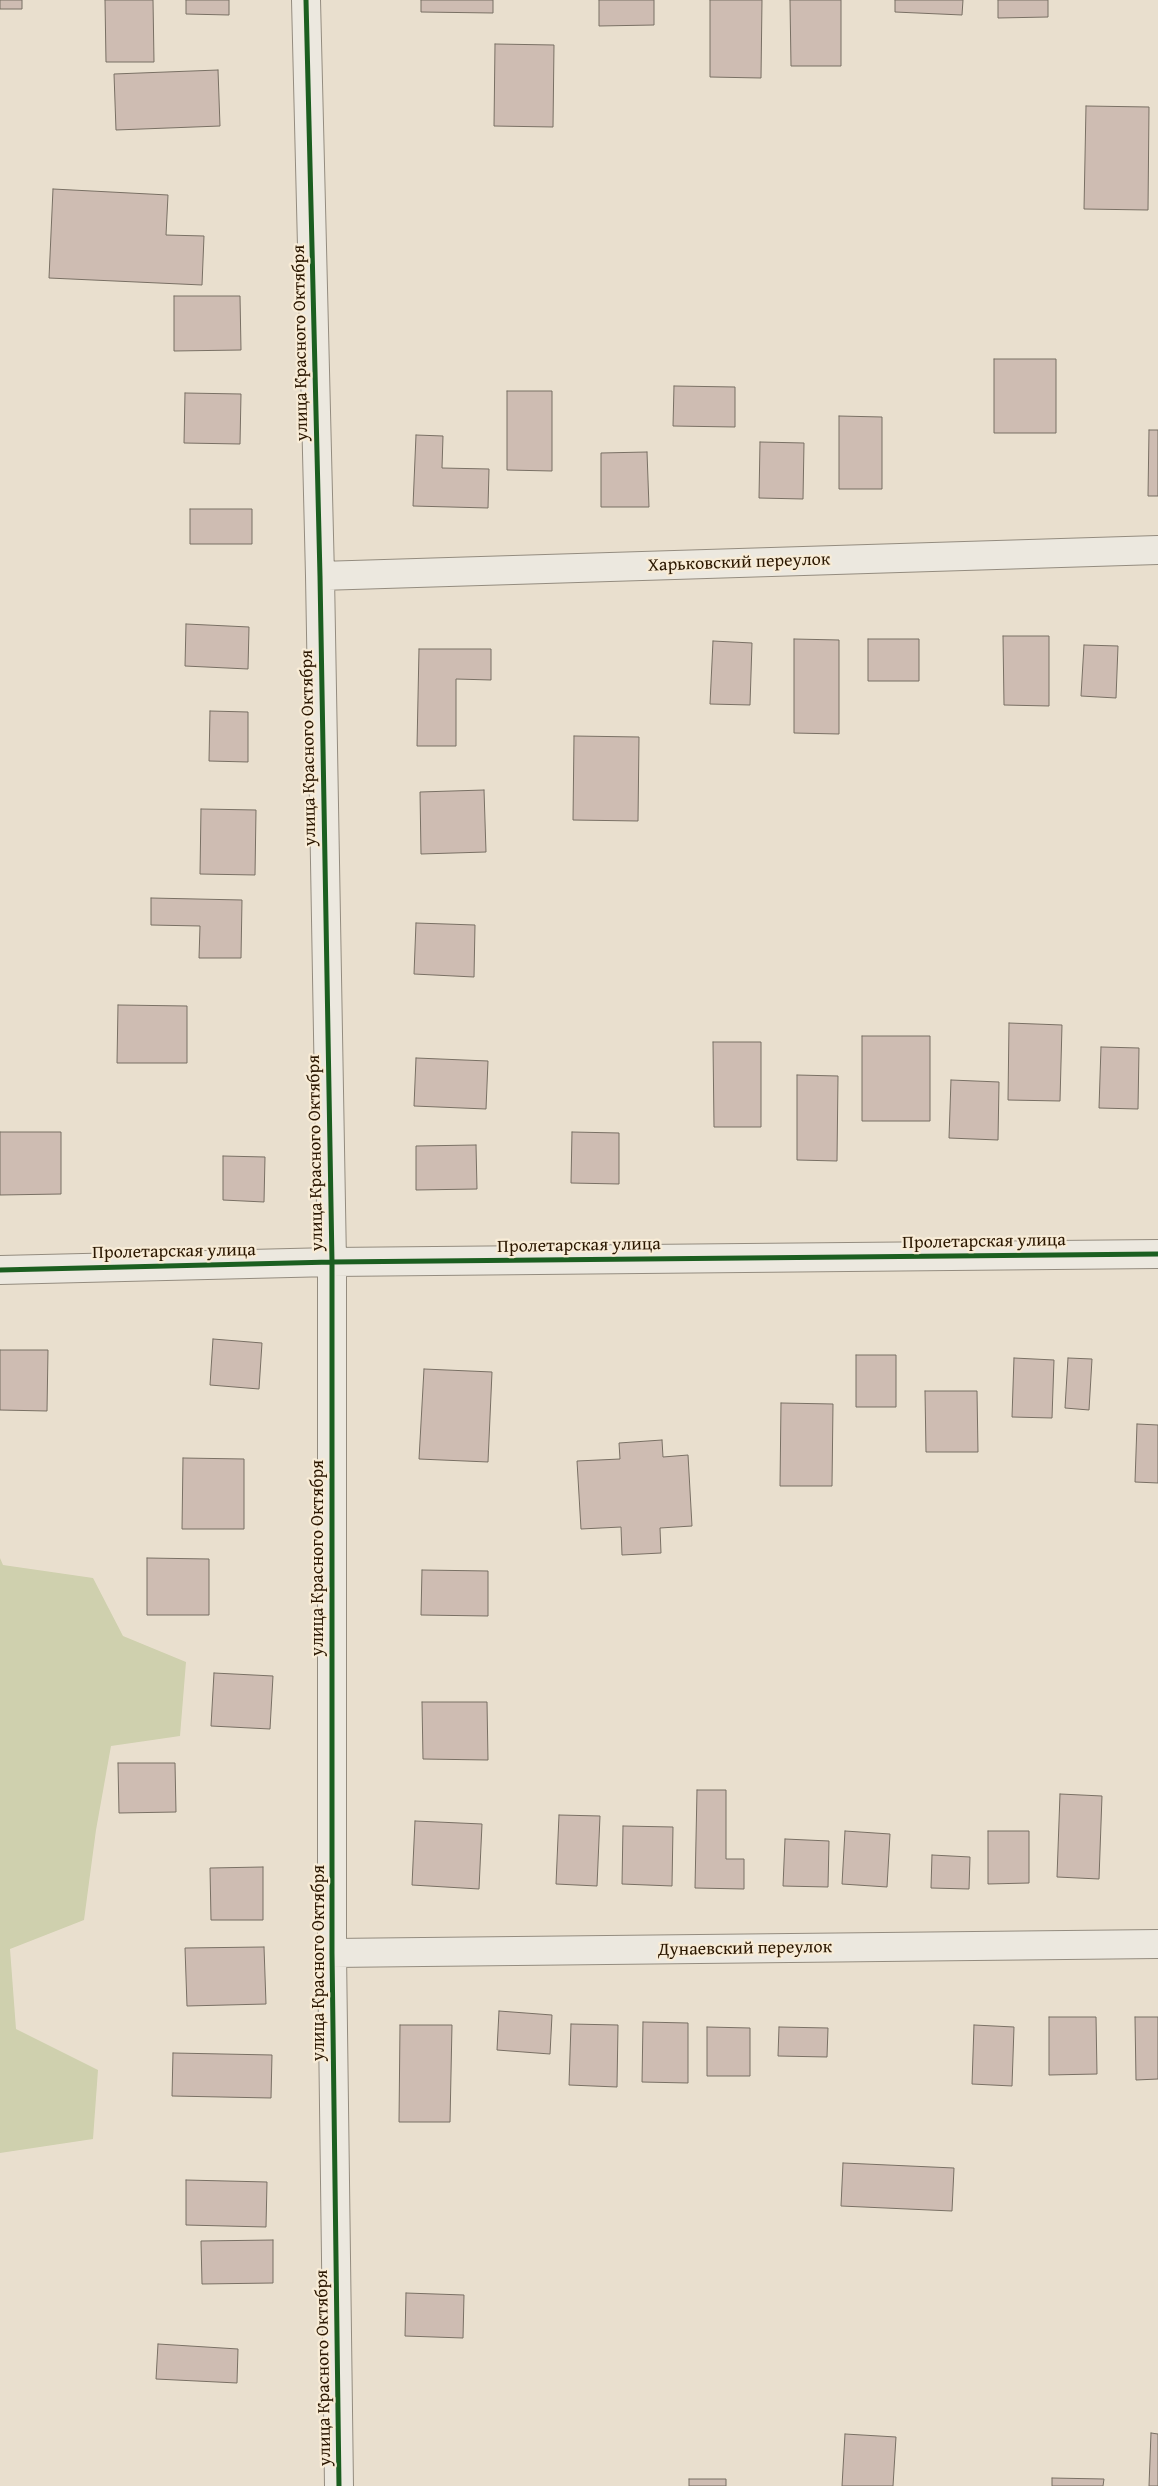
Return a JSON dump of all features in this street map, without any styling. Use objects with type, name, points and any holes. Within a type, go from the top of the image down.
[{"type":"street","name":"улица Красного Октября","points":[[306,0],[320,576],[332,1262],[332,1953],[339,2486]]},
{"type":"street","name":"Харьковский переулок","points":[[320,576],[1158,550]]},
{"type":"street","name":"Пролетарская улица","points":[[0,1270],[332,1262],[1158,1254]]},
{"type":"street","name":"Дунаевский переулок","points":[[332,1953],[1158,1944]]},
{"type":"green space","points":[[0,1558],[3,1565],[93,1578],[123,1636],[186,1662],[180,1736],[111,1746],[96,1830],[84,1920],[10,1949],[16,2029],[98,2070],[93,2139],[0,2153]]},
{"type":"building","points":[[0,0],[22,0],[22,9],[0,9]]},
{"type":"building","points":[[105,0],[153,0],[154,62],[106,62]]},
{"type":"building","points":[[186,0],[229,0],[229,15],[186,14]]},
{"type":"building","points":[[421,0],[493,0],[493,13],[421,12]]},
{"type":"building","points":[[599,0],[654,0],[654,25],[599,26]]},
{"type":"building","points":[[710,0],[762,0],[761,78],[710,77]]},
{"type":"building","points":[[790,0],[841,0],[841,66],[791,66]]},
{"type":"building","points":[[895,0],[963,0],[962,15],[895,12]]},
{"type":"building","points":[[998,0],[1048,0],[1048,17],[998,18]]},
{"type":"building","points":[[495,44],[554,45],[553,127],[494,126]]},
{"type":"building","points":[[218,70],[220,126],[116,130],[114,74]]},
{"type":"building","points":[[1086,106],[1149,107],[1148,210],[1084,209]]},
{"type":"building","points":[[53,189],[168,195],[166,235],[204,236],[202,285],[49,278]]},
{"type":"building","points":[[174,296],[240,296],[241,350],[174,351]]},
{"type":"building","points":[[994,359],[1056,359],[1056,433],[994,433]]},
{"type":"building","points":[[674,386],[735,387],[735,427],[673,426]]},
{"type":"building","points":[[507,391],[552,391],[552,471],[507,470]]},
{"type":"building","points":[[185,393],[241,394],[240,444],[184,443]]},
{"type":"building","points":[[839,416],[882,417],[882,489],[839,489]]},
{"type":"building","points":[[1149,430],[1158,430],[1158,496],[1148,496]]},
{"type":"building","points":[[416,435],[443,436],[442,468],[489,469],[488,508],[413,506]]},
{"type":"building","points":[[760,442],[804,443],[803,499],[759,498]]},
{"type":"building","points":[[647,452],[649,507],[601,507],[601,453]]},
{"type":"building","points":[[190,509],[252,509],[252,544],[190,544]]},
{"type":"building","points":[[186,624],[249,627],[248,669],[185,666]]},
{"type":"building","points":[[1003,636],[1049,636],[1049,706],[1004,705]]},
{"type":"building","points":[[794,639],[839,640],[839,734],[794,733]]},
{"type":"building","points":[[868,639],[919,639],[919,681],[868,681]]},
{"type":"building","points":[[713,641],[752,643],[750,705],[710,704]]},
{"type":"building","points":[[1084,645],[1118,646],[1116,698],[1081,696]]},
{"type":"building","points":[[419,649],[491,649],[491,680],[456,679],[456,746],[417,746]]},
{"type":"building","points":[[210,711],[248,712],[248,762],[209,761]]},
{"type":"building","points":[[574,736],[639,737],[638,821],[573,820]]},
{"type":"building","points":[[484,790],[486,852],[421,854],[420,792]]},
{"type":"building","points":[[201,809],[256,810],[255,875],[200,874]]},
{"type":"building","points":[[151,898],[242,900],[241,958],[199,958],[200,926],[151,925]]},
{"type":"building","points":[[416,923],[475,925],[474,977],[414,974]]},
{"type":"building","points":[[118,1005],[187,1006],[187,1063],[117,1063]]},
{"type":"building","points":[[1009,1023],[1062,1025],[1060,1101],[1008,1100]]},
{"type":"building","points":[[862,1036],[930,1036],[930,1121],[862,1121]]},
{"type":"building","points":[[713,1042],[761,1042],[761,1127],[714,1127]]},
{"type":"building","points":[[1101,1047],[1139,1048],[1138,1109],[1099,1108]]},
{"type":"building","points":[[416,1058],[488,1061],[486,1109],[414,1106]]},
{"type":"building","points":[[797,1075],[838,1076],[837,1161],[797,1160]]},
{"type":"building","points":[[951,1080],[999,1082],[998,1140],[949,1138]]},
{"type":"building","points":[[0,1132],[61,1132],[61,1194],[0,1195]]},
{"type":"building","points":[[572,1132],[619,1133],[619,1184],[571,1183]]},
{"type":"building","points":[[476,1145],[477,1189],[416,1190],[416,1146]]},
{"type":"building","points":[[223,1156],[265,1157],[264,1202],[223,1200]]},
{"type":"building","points":[[213,1339],[262,1343],[259,1389],[210,1385]]},
{"type":"building","points":[[0,1350],[48,1350],[47,1411],[0,1410]]},
{"type":"building","points":[[856,1355],[896,1355],[896,1407],[856,1407]]},
{"type":"building","points":[[1014,1358],[1054,1360],[1052,1418],[1012,1417]]},
{"type":"building","points":[[1068,1358],[1092,1359],[1089,1410],[1065,1408]]},
{"type":"building","points":[[424,1369],[492,1372],[488,1462],[419,1459]]},
{"type":"building","points":[[925,1391],[977,1391],[978,1452],[926,1452]]},
{"type":"building","points":[[781,1403],[833,1404],[832,1486],[780,1486]]},
{"type":"building","points":[[1137,1424],[1158,1425],[1158,1483],[1135,1482]]},
{"type":"building","points":[[662,1440],[663,1457],[688,1455],[692,1526],[660,1528],[661,1553],[622,1555],[621,1527],[581,1529],[577,1461],[620,1459],[619,1443]]},
{"type":"building","points":[[183,1458],[244,1459],[244,1529],[182,1529]]},
{"type":"building","points":[[147,1558],[209,1559],[209,1615],[147,1615]]},
{"type":"building","points":[[422,1570],[488,1571],[488,1616],[421,1615]]},
{"type":"building","points":[[214,1673],[273,1676],[270,1729],[211,1726]]},
{"type":"building","points":[[422,1702],[487,1702],[488,1760],[423,1759]]},
{"type":"building","points":[[118,1763],[175,1763],[176,1812],[119,1813]]},
{"type":"building","points":[[697,1790],[726,1790],[726,1859],[744,1859],[744,1889],[695,1888]]},
{"type":"building","points":[[1060,1794],[1102,1796],[1099,1879],[1057,1877]]},
{"type":"building","points":[[559,1815],[600,1816],[597,1886],[556,1884]]},
{"type":"building","points":[[415,1821],[482,1824],[479,1889],[412,1885]]},
{"type":"building","points":[[623,1826],[673,1827],[672,1886],[622,1884]]},
{"type":"building","points":[[845,1831],[890,1834],[887,1887],[842,1884]]},
{"type":"building","points":[[988,1831],[1029,1831],[1029,1883],[988,1884]]},
{"type":"building","points":[[785,1839],[829,1841],[828,1887],[783,1886]]},
{"type":"building","points":[[932,1855],[970,1857],[969,1889],[931,1888]]},
{"type":"building","points":[[263,1867],[263,1920],[211,1920],[210,1868]]},
{"type":"building","points":[[264,1947],[266,2004],[187,2006],[185,1948]]},
{"type":"building","points":[[499,2011],[552,2015],[550,2054],[497,2050]]},
{"type":"building","points":[[1049,2017],[1096,2017],[1097,2074],[1049,2075]]},
{"type":"building","points":[[1135,2017],[1158,2017],[1158,2079],[1136,2080]]},
{"type":"building","points":[[643,2022],[688,2023],[688,2083],[642,2082]]},
{"type":"building","points":[[571,2024],[618,2025],[617,2087],[569,2085]]},
{"type":"building","points":[[400,2025],[452,2025],[450,2122],[399,2122]]},
{"type":"building","points":[[974,2025],[1014,2027],[1012,2086],[972,2084]]},
{"type":"building","points":[[707,2027],[750,2028],[750,2076],[707,2076]]},
{"type":"building","points":[[779,2027],[828,2028],[827,2057],[778,2056]]},
{"type":"building","points":[[173,2053],[272,2055],[271,2098],[172,2096]]},
{"type":"building","points":[[843,2163],[954,2168],[952,2211],[841,2206]]},
{"type":"building","points":[[186,2180],[267,2182],[266,2227],[186,2225]]},
{"type":"building","points":[[273,2240],[273,2283],[202,2284],[201,2241]]},
{"type":"building","points":[[406,2293],[464,2295],[463,2338],[405,2336]]},
{"type":"building","points":[[158,2344],[238,2349],[237,2383],[156,2379]]},
{"type":"building","points":[[1151,2433],[1158,2434],[1158,2486],[1149,2486]]},
{"type":"building","points":[[845,2434],[896,2437],[893,2486],[842,2486]]},
{"type":"building","points":[[1052,2478],[1104,2479],[1103,2486],[1052,2486]]},
{"type":"building","points":[[689,2479],[726,2479],[726,2486],[689,2486]]},
{"type":"cycle path","points":[[306,0],[320,576],[332,1262],[332,1953],[339,2486]]},
{"type":"cycle path","points":[[0,1270],[332,1262],[1158,1254]]}]
